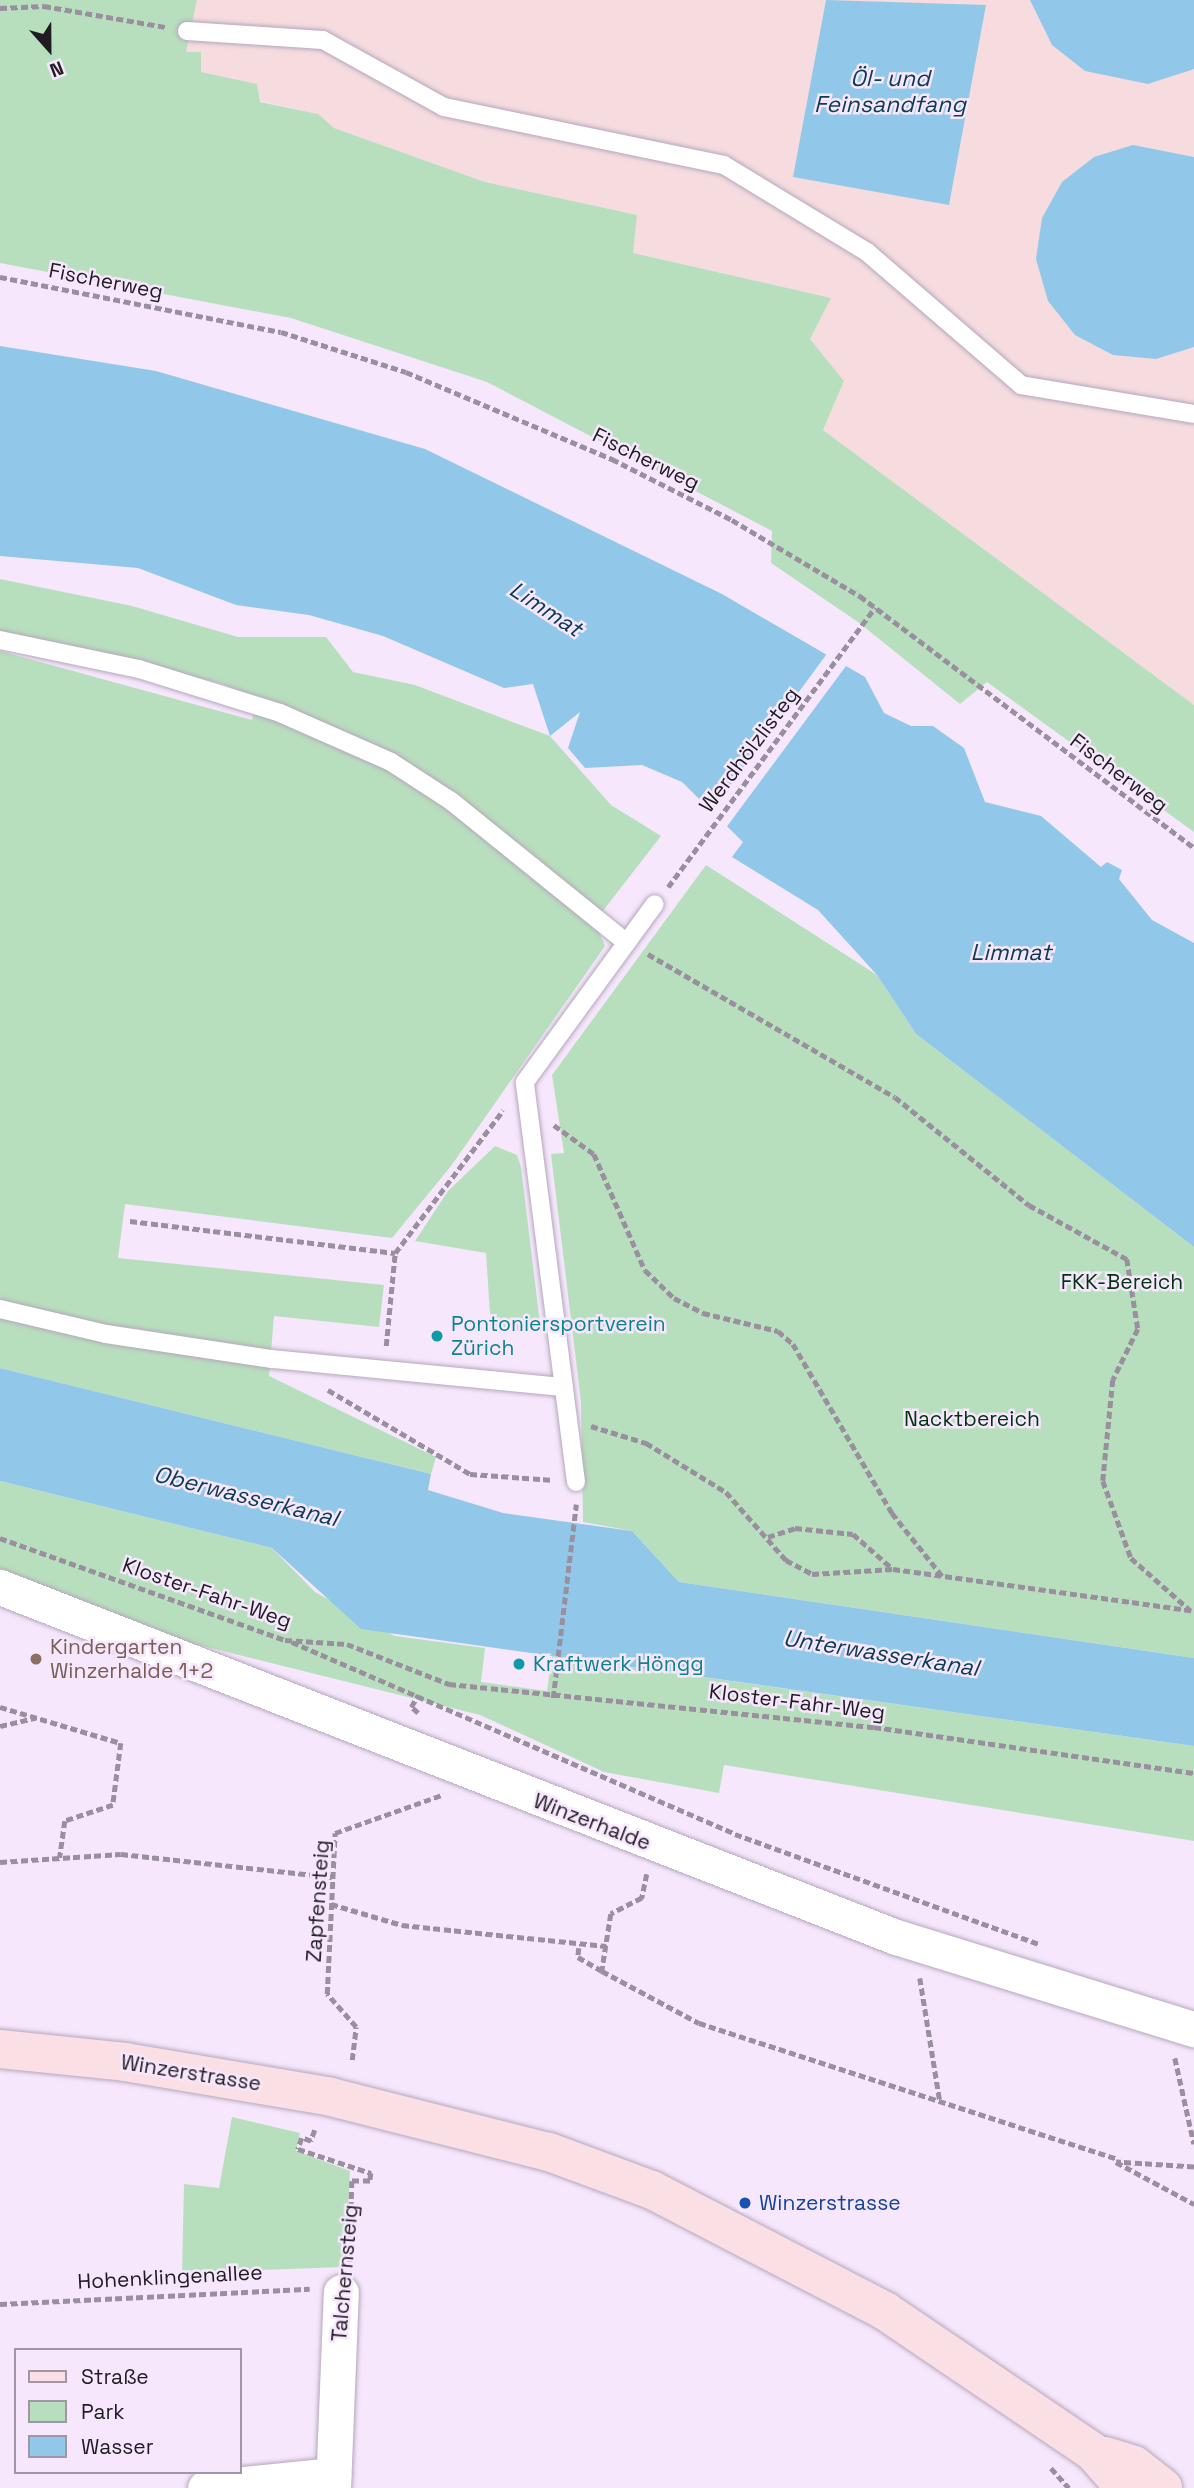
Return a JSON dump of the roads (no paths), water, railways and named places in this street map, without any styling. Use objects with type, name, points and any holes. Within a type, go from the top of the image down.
[{"type":"main road","name":"Winzerstrasse","points":[[0,2049],[125,2062],[331,2097],[549,2152],[652,2190],[885,2311],[1093,2452],[1125,2488]]},
{"type":"main road","name":"Winzerstrasse","points":[[1093,2452],[1134,2465],[1163,2488]]},
{"type":"street","name":"Winzerhalde","points":[[0,1587],[458,1770],[914,1943],[1194,2029]]},
{"type":"street","name":"Talchernsteig","points":[[333,2481],[341,2292]]},
{"type":"street","points":[[205,2488],[333,2481]]},
{"type":"lane","points":[[187,31],[323,40],[444,107],[724,165],[867,252],[1021,385],[1194,414]]},
{"type":"lane","points":[[0,640],[139,669],[279,713],[391,762],[451,801],[626,942]]},
{"type":"lane","points":[[576,1482],[525,1082],[655,904]]},
{"type":"lane","points":[[0,1309],[106,1334],[272,1359],[564,1387]]},
{"type":"water","name":"Öl- und Feinsandfang","points":[[826,0],[986,5],[949,205],[793,177]]},
{"type":"water","points":[[1030,0],[1194,0],[1194,69],[1148,84],[1085,71],[1052,45]]},
{"type":"water","points":[[1133,145],[1194,157],[1194,347],[1156,359],[1113,355],[1075,335],[1048,301],[1036,259],[1042,218],[1062,182],[1094,157]]},
{"type":"water","name":"Limmat","points":[[0,346],[156,371],[425,449],[722,594],[865,677],[884,713],[911,726],[933,726],[964,748],[985,802],[1041,816],[1101,867],[1107,862],[1122,870],[1119,879],[1152,920],[1194,943],[1194,1247],[916,1034],[877,975],[818,910],[732,857],[743,842],[682,782],[642,765],[585,768],[568,748],[580,712],[550,736],[533,684],[504,688],[383,636],[309,615],[236,605],[138,568],[0,556]]},
{"type":"water","points":[[0,1368],[431,1474],[428,1490],[503,1513],[632,1531],[679,1582],[1194,1658],[1194,1746],[361,1629],[272,1548],[0,1481]]},
{"type":"place","name":"Pontoniersportverein Zürich","points":[[437,1336]]},
{"type":"place","name":"Kindergarten Winzerhalde 1+2","points":[[36,1659]]},
{"type":"place","name":"Kraftwerk Höngg","points":[[519,1664]]},
{"type":"place","name":"Winzerstrasse","points":[[745,2203]]},
{"type":"park label","name":"FKK-Bereich","points":[[1122,1282]]},
{"type":"park label","name":"Nacktbereich","points":[[972,1419]]},
{"type":"water label","name":"Oberwasserkanal","points":[[246,1496]]},
{"type":"water label","name":"Unterwasserkanal","points":[[881,1653]]}]
